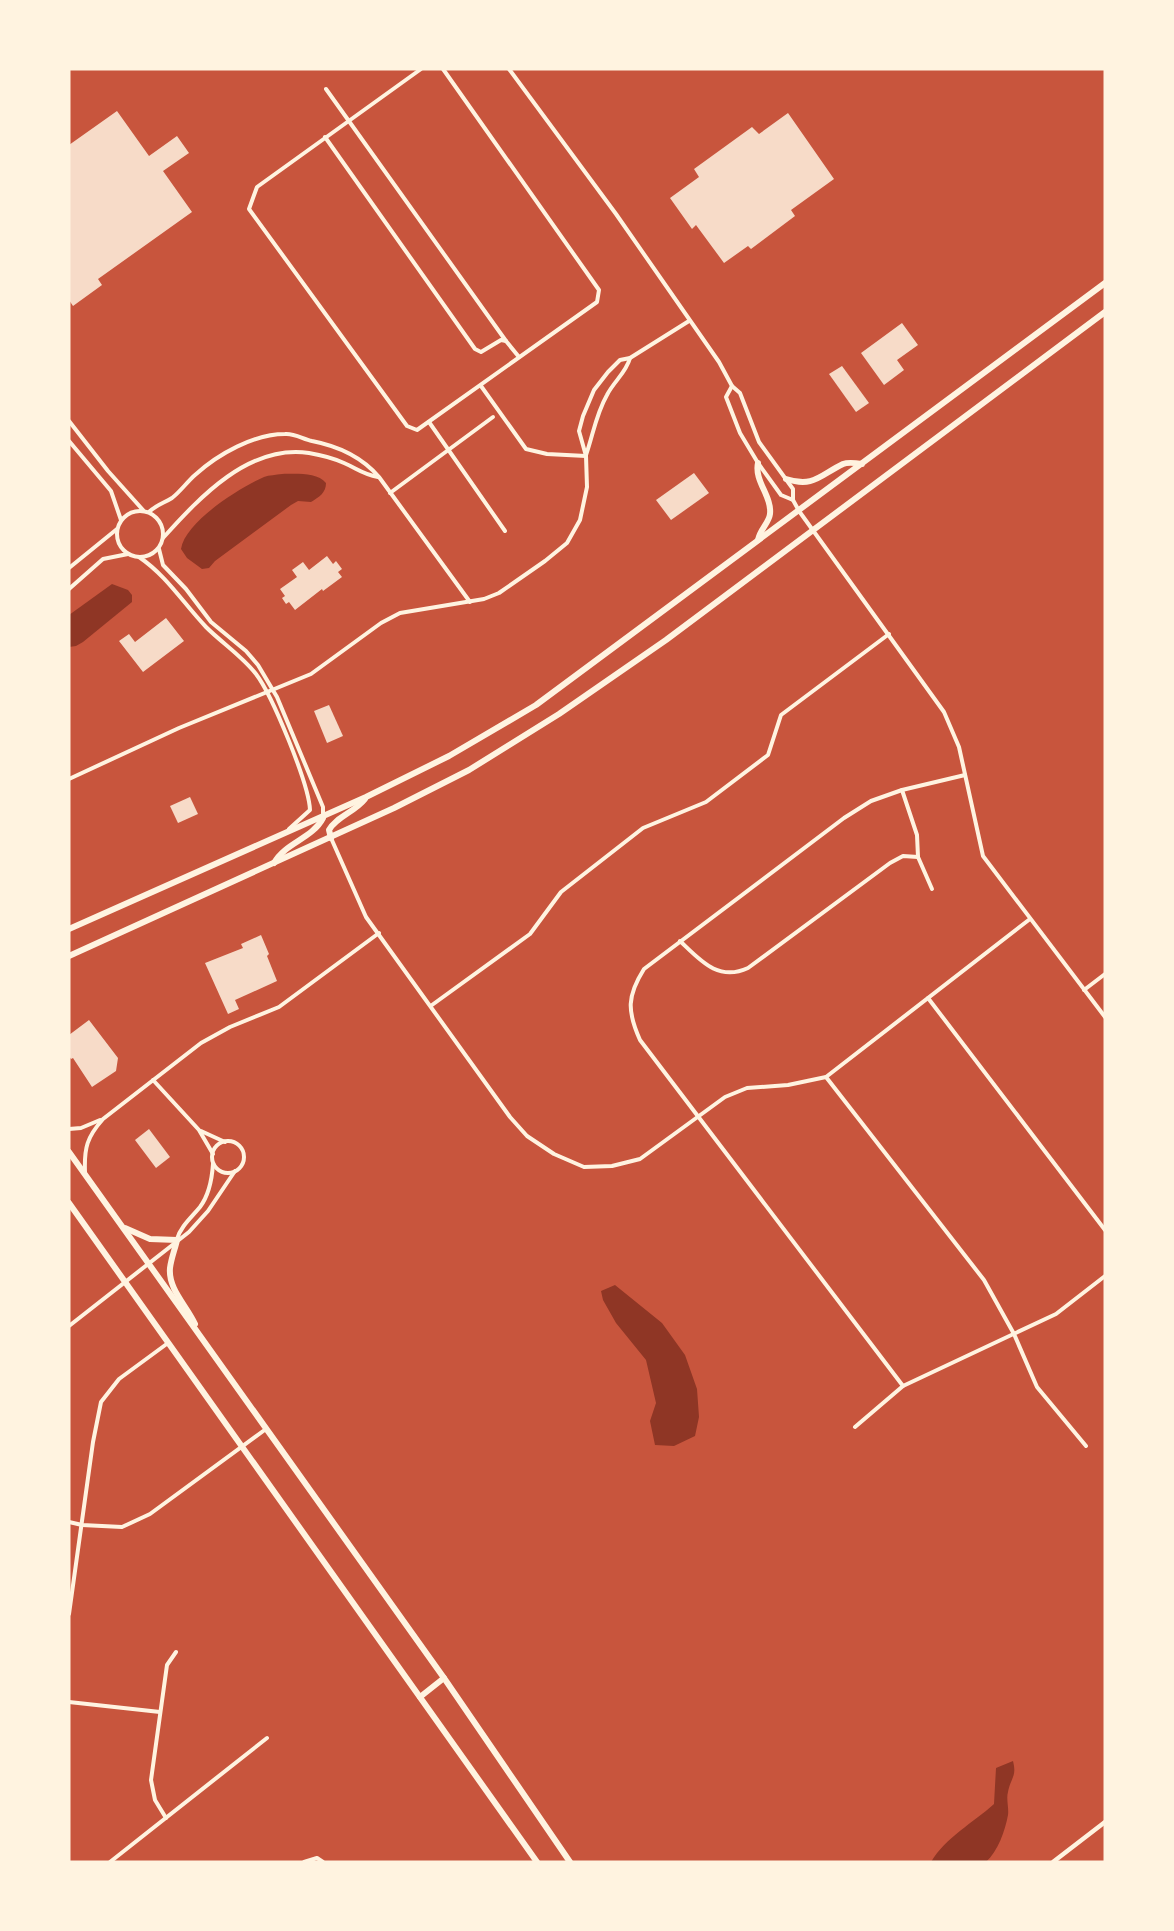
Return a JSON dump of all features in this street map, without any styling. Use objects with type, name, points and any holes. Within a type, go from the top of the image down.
[{"type":"main road","points":[[69,927],[366,797],[449,756],[536,705],[1105,283]]},
{"type":"main road","points":[[69,956],[331,838],[469,770],[560,714],[666,640],[1105,312]]},
{"type":"main road","points":[[758,463],[756,471],[770,513],[768,521],[760,531],[758,541]]},
{"type":"main road","points":[[786,479],[798,483],[806,482],[827,475],[845,463],[862,464]]},
{"type":"main road","points":[[331,838],[329,830],[332,825],[357,809],[366,797]]},
{"type":"main road","points":[[274,863],[285,849],[315,830],[323,817]]},
{"type":"main road","points":[[69,1152],[444,1678],[570,1862]]},
{"type":"main road","points":[[69,1203],[537,1862]]},
{"type":"main road","points":[[124,1228],[141,1237],[153,1240],[177,1240],[170,1267],[172,1285],[191,1313],[200,1336]]},
{"type":"main road","points":[[420,1697],[444,1678]]},
{"type":"street","points":[[421,69],[257,187],[249,209],[407,426],[417,430],[597,302],[599,290],[443,69]]},
{"type":"street","points":[[509,69],[616,214],[719,363],[732,386],[740,393],[759,442],[794,489],[793,500],[799,511],[944,712],[959,747],[983,856],[1105,1017]]},
{"type":"street","points":[[326,88],[519,357]]},
{"type":"street","points":[[325,137],[476,349],[480,352],[501,340],[506,341]]},
{"type":"street","points":[[69,779],[179,728],[311,674],[381,622],[400,613],[484,599],[520,580],[567,543],[580,520],[587,487],[586,456],[579,431],[594,390],[620,360],[630,358],[689,321]]},
{"type":"street","points":[[586,456],[597,415],[607,394],[627,369],[630,358]]},
{"type":"street","points":[[481,386],[526,449],[547,454],[586,456]]},
{"type":"street","points":[[732,386],[726,397],[740,433],[781,495],[793,500]]},
{"type":"street","points":[[390,493],[493,417]]},
{"type":"street","points":[[69,421],[108,471],[146,511],[161,522],[164,538]]},
{"type":"street","points":[[429,422],[505,531]]},
{"type":"street","points":[[69,568],[117,529],[121,520],[131,512],[146,511],[172,498],[197,473],[240,446],[287,433],[307,440],[330,444],[365,462],[416,524],[470,602]]},
{"type":"street","points":[[69,441],[111,491],[121,520]]},
{"type":"street","points":[[139,557],[153,554],[159,549],[164,538],[195,503],[210,490],[250,464],[270,456],[288,451],[309,453],[345,463],[363,474],[379,477]]},
{"type":"street","points":[[117,529],[119,543],[128,554]]},
{"type":"street","points":[[159,549],[163,565],[186,589],[211,622],[258,664],[274,690],[323,807],[323,817]]},
{"type":"street","points":[[69,589],[103,559],[128,554],[139,557],[154,567],[206,627],[245,662],[267,692],[309,798],[310,810],[285,833]]},
{"type":"street","points":[[432,1005],[530,934],[561,892],[643,828],[706,802],[768,754],[781,715],[889,634]]},
{"type":"street","points":[[903,1386],[640,1040],[632,1022],[630,1000],[634,984],[644,969],[844,818],[871,801],[902,790],[964,775]]},
{"type":"street","points":[[902,790],[917,835],[918,857],[932,889]]},
{"type":"street","points":[[331,838],[366,917],[432,1005],[510,1117],[527,1136],[554,1155],[584,1167],[612,1166],[640,1159],[725,1097],[747,1088],[826,1077],[1030,919]]},
{"type":"street","points":[[680,940],[716,971],[739,973],[790,939],[890,863],[903,856],[918,857]]},
{"type":"street","points":[[85,1175],[84,1153],[91,1132],[103,1119],[213,1036],[279,1007],[379,933]]},
{"type":"street","points":[[1084,990],[1105,975]]},
{"type":"street","points":[[928,998],[1105,1230]]},
{"type":"street","points":[[826,1077],[984,1280],[1014,1334],[1037,1387],[1086,1446]]},
{"type":"street","points":[[153,1080],[199,1130],[213,1154]]},
{"type":"street","points":[[69,1129],[81,1128],[103,1119]]},
{"type":"street","points":[[69,1326],[189,1232],[201,1220],[242,1164],[243,1155],[239,1146],[199,1130]]},
{"type":"street","points":[[177,1240],[180,1230],[201,1206],[212,1178],[213,1154],[217,1146],[225,1142]]},
{"type":"street","points":[[213,1162],[222,1172],[236,1171]]},
{"type":"street","points":[[855,1427],[903,1386],[1056,1314],[1105,1276]]},
{"type":"street","points":[[69,1614],[93,1442],[101,1402],[119,1379],[168,1343]]},
{"type":"street","points":[[69,1522],[123,1527],[150,1514],[266,1429]]},
{"type":"street","points":[[166,1818],[155,1800],[152,1779],[167,1665],[176,1652]]},
{"type":"street","points":[[69,1702],[160,1712]]},
{"type":"street","points":[[110,1862],[267,1738]]},
{"type":"street","points":[[1053,1862],[1105,1822]]},
{"type":"street","points":[[304,1862],[317,1858],[323,1862]]},
{"type":"shaded area","points":[[306,474],[317,477],[326,483],[325,489],[311,502],[298,501],[291,505],[215,561],[209,568],[202,569],[187,558],[181,549],[192,528],[202,517],[253,482],[266,476]]},
{"type":"shaded area","points":[[112,584],[128,590],[132,595],[132,602],[83,642],[69,647],[69,615]]},
{"type":"shaded area","points":[[615,1285],[662,1323],[685,1355],[697,1389],[699,1417],[695,1436],[674,1446],[655,1445],[650,1421],[656,1403],[646,1360],[616,1323],[603,1300],[601,1291]]},
{"type":"shaded area","points":[[1013,1761],[1013,1777],[1007,1795],[1007,1821],[994,1852],[986,1862],[931,1862],[944,1845],[994,1804],[996,1768]]},
{"type":"building","points":[[117,111],[149,156],[177,136],[189,153],[163,171],[192,212],[98,279],[102,285],[73,306],[69,300],[69,145]]},
{"type":"building","points":[[788,113],[834,179],[791,210],[795,216],[751,249],[748,246],[724,263],[696,225],[692,229],[670,198],[699,177],[694,169],[752,127],[759,134]]},
{"type":"building","points":[[902,323],[918,345],[897,360],[904,370],[884,385],[861,353]]},
{"type":"building","points":[[842,366],[869,403],[856,412],[829,374]]},
{"type":"building","points":[[694,473],[709,493],[671,520],[656,500]]},
{"type":"building","points":[[327,556],[333,564],[336,561],[342,569],[338,572],[342,577],[295,610],[289,602],[286,604],[282,598],[285,596],[280,589],[297,577],[292,570],[303,562],[309,570]]},
{"type":"building","points":[[166,618],[184,641],[143,672],[119,641],[129,634],[135,642]]},
{"type":"building","points":[[329,705],[343,736],[327,743],[314,711]]},
{"type":"building","points":[[190,797],[198,814],[178,823],[170,806]]},
{"type":"building","points":[[261,935],[277,981],[235,1000],[239,1009],[228,1014],[205,963],[243,948],[241,944]]},
{"type":"building","points":[[89,1020],[118,1058],[116,1071],[92,1087],[73,1058],[69,1056],[69,1035]]},
{"type":"building","points":[[149,1129],[170,1157],[156,1168],[135,1140]]}]
